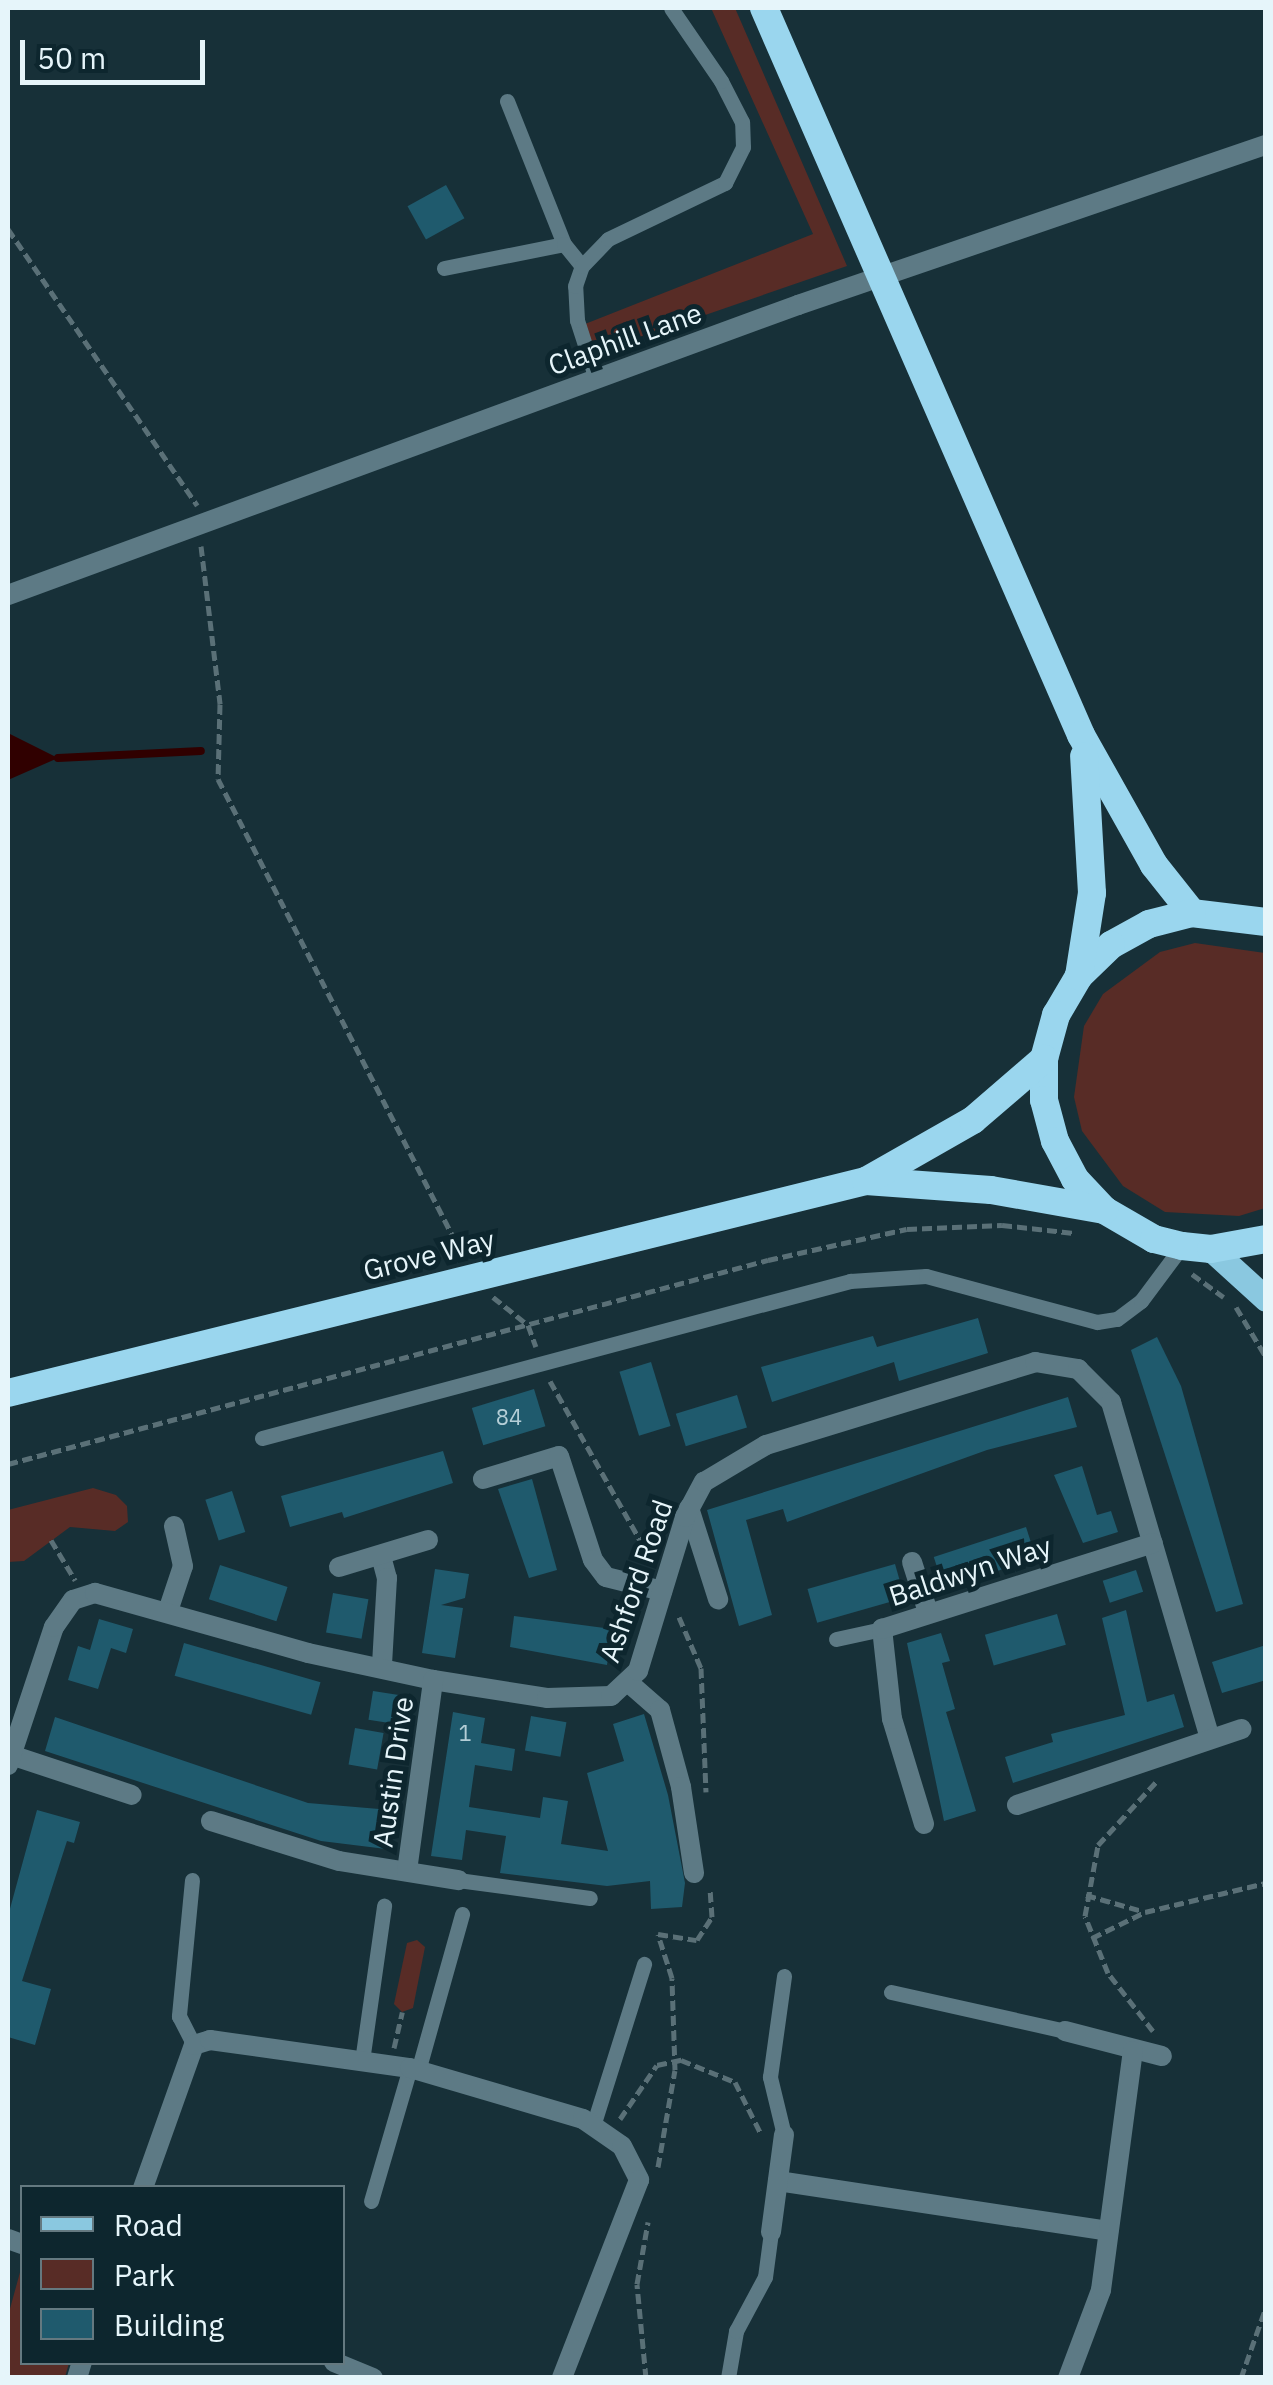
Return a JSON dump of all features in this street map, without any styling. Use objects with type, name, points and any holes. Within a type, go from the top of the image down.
[{"type":"highway","points":[[764,8],[1081,735],[1154,865],[1192,913]]},
{"type":"highway","points":[[1079,976],[1092,893],[1092,812],[1081,735]]},
{"type":"highway","points":[[1258,914],[1192,913],[1136,931],[1079,976],[1056,1015],[1044,1059],[1044,1100],[1055,1142],[1075,1178],[1104,1210],[1154,1238],[1182,1246],[1211,1248],[1266,1239]]},
{"type":"highway","name":"Grove Way","points":[[8,1392],[866,1181],[973,1120],[1044,1059]]},
{"type":"highway","name":"Grove Way","points":[[866,1181],[991,1190],[1104,1210]]},
{"type":"main road","points":[[1211,1248],[1266,1299]]},
{"type":"street","name":"Claphill Lane","points":[[8,594],[798,304],[1266,145]]},
{"type":"street","name":"Ashford Road","points":[[84,1595],[168,1611],[308,1653],[434,1680],[571,1700],[612,1696],[629,1683],[689,1508],[704,1482],[766,1444],[1034,1362],[1057,1363],[1098,1383],[1111,1402],[1210,1740]]},
{"type":"street","points":[[483,1479],[558,1456],[593,1560],[606,1577],[662,1591]]},
{"type":"street","points":[[689,1508],[718,1599]]},
{"type":"street","points":[[168,1611],[183,1566],[174,1526]]},
{"type":"street","points":[[339,1566],[428,1540]]},
{"type":"street","name":"Baldwyn Way","points":[[924,1824],[892,1719],[882,1628],[1153,1543]]},
{"type":"street","points":[[381,1556],[387,1578],[382,1666]]},
{"type":"street","points":[[912,1562],[928,1612]]},
{"type":"street","points":[[84,1595],[54,1627],[9,1760],[132,1795]]},
{"type":"street","name":"Austin Drive","points":[[406,1871],[434,1680]]},
{"type":"street","points":[[629,1683],[660,1710],[681,1787],[694,1873]]},
{"type":"street","points":[[1018,1805],[1242,1730]]},
{"type":"street","points":[[211,1820],[300,1852],[458,1880]]},
{"type":"street","points":[[1066,2032],[1148,2053],[1108,2231],[1101,2290],[1068,2378]]},
{"type":"street","points":[[144,2185],[194,2045],[210,2040],[406,2068],[593,2126],[612,2140],[639,2180],[562,2378]]},
{"type":"street","points":[[771,2232],[784,2136]]},
{"type":"street","points":[[778,2181],[1108,2231]]},
{"type":"street","points":[[341,2365],[373,2378]]},
{"type":"lane","points":[[596,379],[577,320],[575,286],[582,266],[608,239],[725,183],[737,167],[742,122],[671,8]]},
{"type":"lane","points":[[508,101],[564,244],[582,266]]},
{"type":"lane","points":[[444,268],[564,244]]},
{"type":"lane","points":[[262,1438],[850,1282],[926,1276],[1097,1322],[1117,1319],[1141,1302],[1182,1246]]},
{"type":"lane","points":[[836,1640],[882,1628]]},
{"type":"lane","points":[[192,1880],[179,2016],[194,2045]]},
{"type":"lane","points":[[458,1880],[590,1898]]},
{"type":"lane","points":[[362,2062],[384,1906]]},
{"type":"lane","points":[[371,2201],[406,2068],[462,1914]]},
{"type":"lane","points":[[593,2126],[644,1964]]},
{"type":"lane","points":[[784,1976],[770,2077],[784,2136]]},
{"type":"lane","points":[[891,1992],[1066,2032]]},
{"type":"lane","points":[[728,2378],[736,2331],[765,2277],[771,2232]]},
{"type":"path","points":[[8,228],[194,492],[203,524],[200,572],[220,704],[218,780],[460,1245]]},
{"type":"path","points":[[469,1279],[528,1324],[537,1351]]},
{"type":"path","points":[[51,1540],[84,1595]]},
{"type":"path","points":[[1148,2053],[1154,2032],[1108,1973],[1092,1938],[1086,1895],[1098,1845],[1179,1750]]},
{"type":"path","points":[[1092,1938],[1145,1912],[1266,1883]]},
{"type":"path","points":[[1086,1895],[1145,1912]]},
{"type":"path","points":[[654,2187],[675,2060],[672,1978],[658,1934],[697,1940],[699,1929]]},
{"type":"path","points":[[402,2012],[406,2068]]},
{"type":"path","points":[[612,2140],[640,2082],[656,2065],[675,2060],[735,2082],[761,2134],[784,2136]]},
{"type":"path","points":[[646,2378],[637,2284],[651,2206]]},
{"type":"path","points":[[1241,2378],[1266,2306]]},
{"type":"green space","points":[[711,8],[735,8],[847,266],[595,353],[585,324],[813,234]]},
{"type":"green space","points":[[1195,943],[1265,953],[1265,1208],[1239,1216],[1165,1212],[1123,1186],[1082,1131],[1074,1097],[1084,1026],[1103,994],[1160,952]]},
{"type":"green space","points":[[93,1488],[116,1495],[127,1506],[128,1522],[115,1531],[70,1527],[24,1561],[8,1562],[8,1510]]},
{"type":"green space","points":[[417,1940],[425,1947],[413,2008],[402,2012],[394,2004],[407,1943]]},
{"type":"green space","points":[[20,2272],[20,2365],[68,2365],[65,2377],[8,2377],[8,2316]]},
{"type":"shaded area","points":[[8,733],[58,758],[8,780]]},
{"type":"building","points":[[446,185],[464,218],[426,240],[408,206]]},
{"type":"building","points":[[978,1318],[988,1353],[899,1381],[894,1362],[772,1402],[761,1367],[873,1336],[877,1347]]},
{"type":"building","points":[[1157,1337],[1181,1386],[1243,1604],[1216,1612],[1131,1350]]},
{"type":"building","points":[[651,1362],[671,1426],[639,1436],[619,1372]]},
{"type":"building","points":[[534,1389],[545,1426],[483,1445],[472,1408]]},
{"type":"building","points":[[737,1395],[747,1428],[686,1446],[676,1414]]},
{"type":"building","points":[[1068,1397],[1077,1427],[987,1450],[787,1522],[783,1509],[746,1520],[772,1615],[739,1626],[707,1510]]},
{"type":"building","points":[[443,1451],[453,1483],[344,1518],[342,1512],[290,1527],[281,1496]]},
{"type":"building","points":[[1082,1466],[1097,1515],[1111,1511],[1118,1532],[1083,1543],[1054,1475]]},
{"type":"building","points":[[532,1479],[557,1570],[529,1578],[498,1489]]},
{"type":"building","points":[[232,1491],[245,1532],[219,1541],[205,1500]]},
{"type":"building","points":[[1026,1527],[1036,1558],[944,1588],[934,1557]]},
{"type":"building","points":[[895,1564],[905,1598],[817,1623],[808,1589]]},
{"type":"building","points":[[220,1565],[288,1587],[276,1621],[209,1599]]},
{"type":"building","points":[[435,1569],[469,1574],[465,1598],[441,1605],[463,1608],[455,1658],[422,1653]]},
{"type":"building","points":[[1136,1570],[1143,1592],[1110,1603],[1103,1581]]},
{"type":"building","points":[[333,1593],[368,1599],[362,1639],[326,1632]]},
{"type":"building","points":[[1126,1610],[1147,1702],[1174,1694],[1184,1727],[1013,1783],[1005,1757],[1053,1742],[1051,1734],[1125,1715],[1102,1618]]},
{"type":"building","points":[[1057,1614],[1066,1645],[994,1665],[985,1635]]},
{"type":"building","points":[[514,1616],[612,1629],[607,1665],[510,1647]]},
{"type":"building","points":[[99,1619],[133,1629],[126,1653],[111,1648],[98,1689],[68,1680],[78,1646],[90,1650]]},
{"type":"building","points":[[941,1633],[950,1661],[942,1663],[955,1709],[946,1712],[976,1811],[944,1821],[907,1643]]},
{"type":"building","points":[[184,1643],[320,1682],[311,1715],[175,1676]]},
{"type":"building","points":[[1266,1645],[1266,1680],[1222,1693],[1212,1662]]},
{"type":"building","points":[[373,1691],[404,1696],[399,1724],[368,1720]]},
{"type":"building","points":[[453,1712],[485,1718],[481,1743],[515,1749],[512,1771],[475,1765],[469,1807],[540,1818],[543,1797],[568,1801],[561,1844],[608,1851],[587,1773],[624,1761],[613,1724],[644,1714],[668,1795],[685,1883],[682,1907],[651,1909],[650,1881],[607,1886],[500,1873],[506,1836],[466,1830],[462,1860],[431,1856]]},
{"type":"building","points":[[531,1716],[566,1722],[560,1757],[525,1750]]},
{"type":"building","points":[[55,1717],[308,1803],[391,1810],[386,1849],[321,1841],[45,1751]]},
{"type":"building","points":[[355,1728],[384,1733],[377,1769],[349,1764]]},
{"type":"building","points":[[37,1810],[80,1822],[74,1843],[67,1841],[22,1981],[51,1989],[35,2045],[8,2037],[8,1916]]},
{"type":"waterway","points":[[58,758],[201,751]]}]
